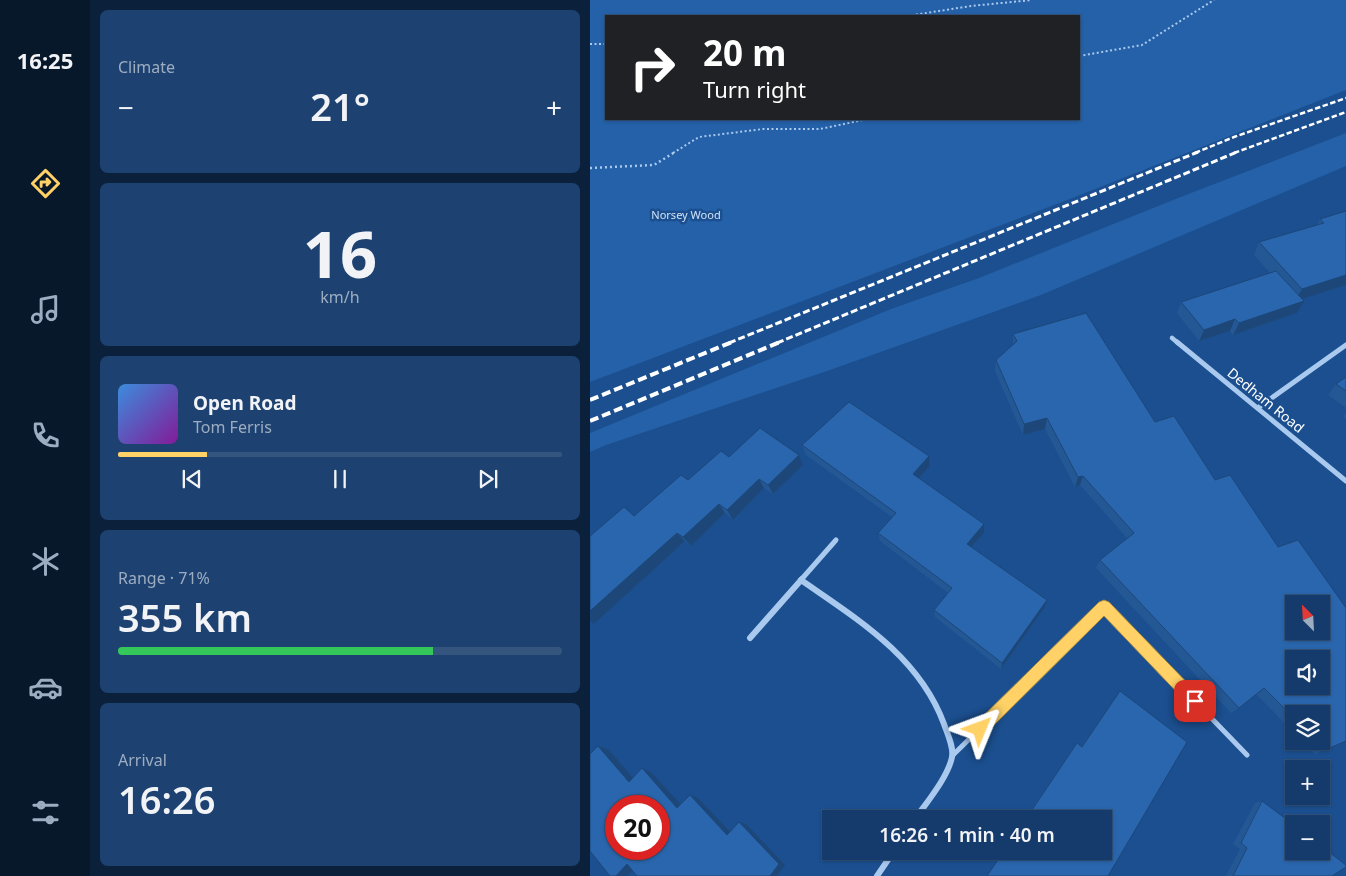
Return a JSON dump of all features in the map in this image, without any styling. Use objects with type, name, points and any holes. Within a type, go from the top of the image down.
[{"type":"street","name":"Dedham Road","points":[[1172,338],[1346,480]]},
{"type":"street","points":[[1258,407],[1346,345]]},
{"type":"street","points":[[750,638],[836,540]]},
{"type":"street","points":[[801,580],[883,639],[923,680],[942,714],[952,756],[940,782],[922,810]]},
{"type":"street","points":[[877,876],[888,860]]},
{"type":"lane","points":[[952,756],[1104,607],[1247,755]]},
{"type":"path","points":[[913,15],[971,6],[1032,0]]},
{"type":"path","points":[[1080,56],[1142,45],[1214,0]]},
{"type":"path","points":[[590,44],[605,44]]},
{"type":"path","points":[[590,168],[654,165],[699,137],[763,129],[820,129],[863,120]]},
{"type":"green space","name":"Norsey Wood","points":[[590,0],[1346,0],[1346,90],[1075,197],[590,382]]},
{"type":"green space","points":[[1346,133],[1346,166],[1041,295],[590,452],[590,433],[891,309],[979,278]]},
{"type":"building","points":[[1346,211],[1346,275],[1302,289],[1259,242],[1324,223],[1320,219]]},
{"type":"building","points":[[1276,271],[1304,301],[1239,323],[1235,319],[1204,330],[1181,302]]},
{"type":"building","points":[[1086,313],[1155,422],[1174,416],[1215,480],[1230,475],[1278,547],[1298,540],[1346,608],[1346,741],[1330,748],[1330,705],[1285,705],[1285,709],[1264,688],[1239,708],[1100,560],[1134,533],[1083,476],[1078,477],[1047,418],[1024,424],[996,360],[1017,341],[1013,334]]},
{"type":"building","points":[[1346,377],[1346,391],[1336,384]]},
{"type":"building","points":[[849,402],[929,456],[913,474],[984,524],[967,544],[1047,600],[1002,663],[934,610],[952,588],[878,533],[896,513],[802,445]]},
{"type":"building","points":[[760,428],[799,455],[768,485],[759,479],[727,510],[719,504],[683,537],[677,533],[590,611],[590,536],[624,507],[634,516],[681,475],[688,480],[721,451],[729,457]]},
{"type":"building","points":[[1120,691],[1187,742],[1108,876],[987,876],[998,860],[1112,860],[1112,810],[1032,810],[1077,743],[1082,747]]},
{"type":"building","points":[[598,746],[629,782],[642,768],[666,795],[605,795],[605,860],[670,860],[670,800],[677,808],[690,795],[727,835],[739,822],[779,864],[770,876],[637,876],[627,864],[616,876],[610,876],[590,851],[590,754]]},
{"type":"building","points":[[1262,801],[1285,818],[1285,860],[1330,860],[1330,853],[1346,867],[1332,876],[1233,876],[1247,848],[1241,843]]},
{"type":"railway","points":[[1195,153],[1234,137],[1346,98]]},
{"type":"railway","points":[[1234,153],[1346,112]]},
{"type":"railway","points":[[729,343],[1198,152]]},
{"type":"railway","points":[[777,343],[1237,152]]},
{"type":"railway","points":[[590,400],[732,342]]},
{"type":"railway","points":[[590,421],[780,342]]},
{"type":"route","points":[[980,729],[1104,607],[1195,701]]}]
